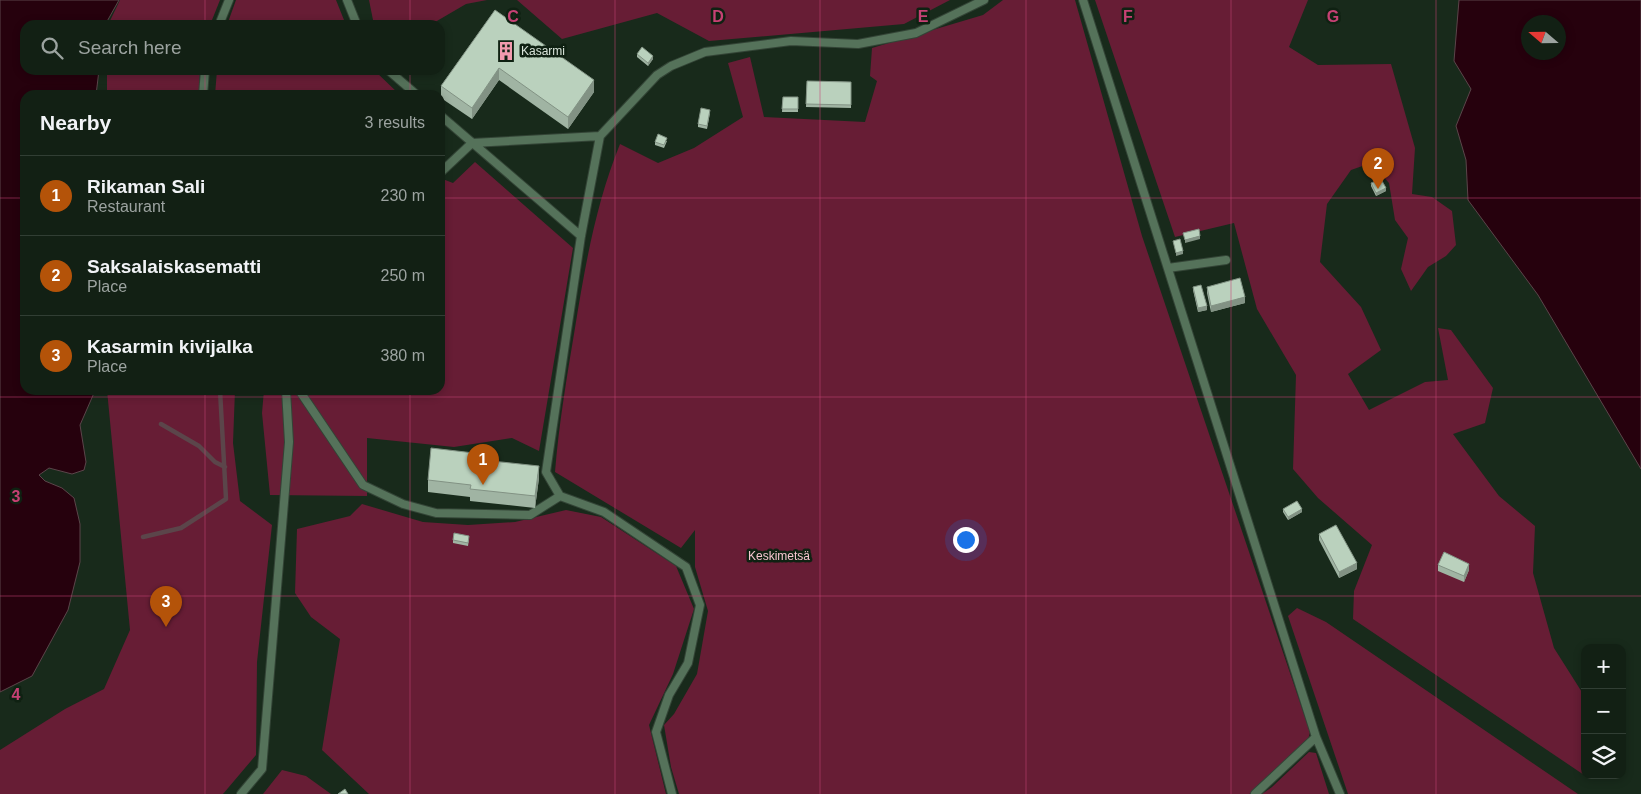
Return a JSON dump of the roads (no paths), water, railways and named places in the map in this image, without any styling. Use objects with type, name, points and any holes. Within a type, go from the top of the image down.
[{"type":"lane","points":[[221,20],[228,0]]},
{"type":"lane","points":[[347,0],[356,20]]},
{"type":"lane","points":[[672,794],[656,732],[669,694],[688,663],[700,605],[686,567],[604,512],[560,496],[546,472],[581,236],[600,136],[656,76],[671,66],[705,52],[791,41],[858,44],[916,33],[984,0]]},
{"type":"lane","points":[[1083,0],[1316,738],[1340,794]]},
{"type":"lane","points":[[203,90],[205,75]]},
{"type":"lane","points":[[394,75],[410,90]]},
{"type":"lane","points":[[445,119],[581,236]]},
{"type":"lane","points":[[445,168],[472,143],[600,136]]},
{"type":"lane","points":[[1168,268],[1226,260]]},
{"type":"lane","points":[[241,794],[262,770],[289,442],[286,395]]},
{"type":"lane","points":[[302,395],[363,485],[403,504],[436,513],[530,515],[560,496]]},
{"type":"lane","points":[[1255,794],[1316,738]]},
{"type":"waterway","points":[[143,537],[181,528],[226,499],[220,395]]},
{"type":"waterway","points":[[161,424],[199,446],[215,462],[225,467]]},
{"type":"place","name":"Kasarmi","points":[[506,51]]},
{"type":"place","name":"Saksalaiskasematti","points":[[1378,189]]},
{"type":"place","name":"Rikaman Sali","points":[[483,485]]},
{"type":"place","name":"Kasarmin kivijalka","points":[[166,627]]},
{"type":"park label","name":"Keskimetsä","points":[[779,556]]}]
